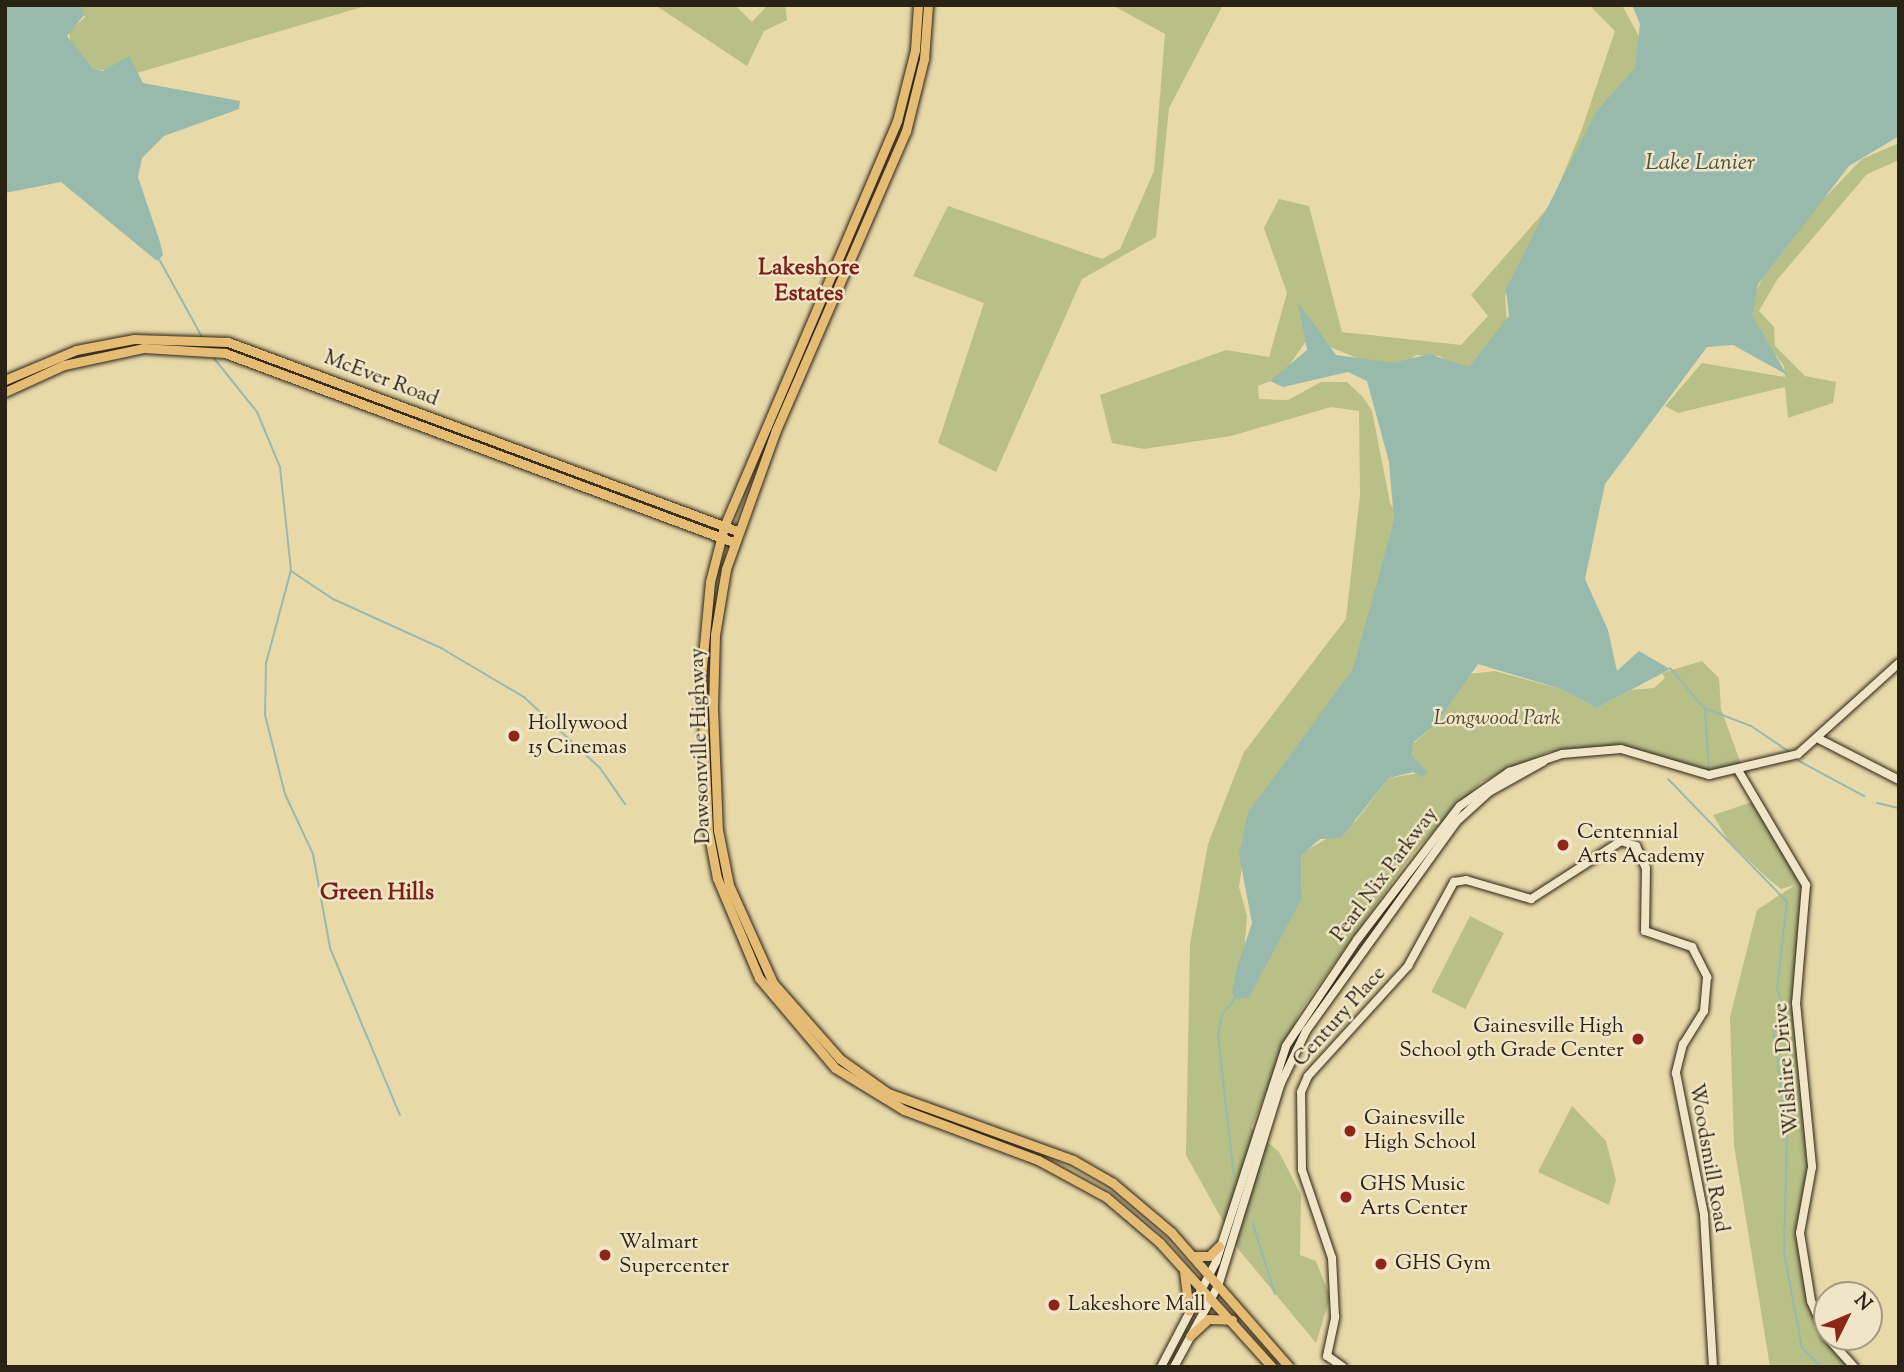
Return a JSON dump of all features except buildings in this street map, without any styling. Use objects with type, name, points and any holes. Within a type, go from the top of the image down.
[{"type":"main road","name":"Dawsonville Highway","points":[[918,5],[905,98],[733,542],[715,635],[718,830],[737,910],[773,983],[824,1044],[888,1093],[1073,1160],[1131,1196],[1192,1256],[1289,1367]]},
{"type":"main road","name":"Dawsonville Highway","points":[[928,5],[924,59],[905,131],[720,538],[702,652],[708,831],[727,911],[759,978],[835,1068],[910,1113],[1067,1174],[1129,1214],[1203,1288],[1272,1367]]},
{"type":"main road","name":"McEver Road","points":[[5,380],[76,351],[134,339],[228,342],[737,531]]},
{"type":"main road","name":"McEver Road","points":[[5,393],[64,365],[144,348],[225,353],[733,542]]},
{"type":"main road","points":[[530,465],[597,479]]},
{"type":"main road","points":[[1192,1256],[1209,1256],[1219,1246]]},
{"type":"main road","points":[[1182,1266],[1191,1290],[1189,1311]]},
{"type":"main road","points":[[1190,1336],[1208,1319],[1232,1320]]},
{"type":"street","points":[[1562,754],[1621,749],[1709,775],[1798,754],[1819,739],[1899,663]]},
{"type":"street","points":[[1819,739],[1899,780]]},
{"type":"street","name":"Pearl Nix Parkway","points":[[1161,1367],[1209,1276],[1268,1088],[1311,1003],[1460,806],[1509,772],[1562,754]]},
{"type":"street","name":"Pearl Nix Parkway","points":[[1174,1367],[1218,1286],[1281,1083],[1320,1009],[1456,822],[1489,792],[1562,754]]},
{"type":"street","name":"Wilshire Drive","points":[[1738,770],[1806,885],[1796,1003],[1812,1167],[1800,1234],[1813,1306]]},
{"type":"street","name":"Woodsmill Road","points":[[1557,883],[1610,845],[1633,844],[1648,876],[1644,929],[1689,946],[1704,969],[1706,1006],[1683,1044],[1676,1073],[1705,1224],[1713,1367]]},
{"type":"street","name":"Century Place","points":[[1343,1367],[1327,1356],[1333,1270],[1301,1170],[1303,1086],[1408,966],[1452,884],[1465,880],[1523,899],[1557,883]]},
{"type":"street","name":"Wilshire Drive","points":[[1840,1351],[1854,1367]]},
{"type":"green space","points":[[77,5],[369,5],[137,73],[92,69],[72,55],[69,31],[85,17]]},
{"type":"green space","points":[[655,5],[735,5],[752,22],[768,5],[785,5],[787,20],[764,31],[747,66]]},
{"type":"green space","points":[[1112,5],[1223,5],[1169,108],[1156,237],[1082,279],[996,472],[938,443],[984,303],[913,276],[948,206],[1102,259],[1120,249],[1154,171],[1165,34]]},
{"type":"green space","name":"Longwood Park","points":[[1589,5],[1622,5],[1643,44],[1641,67],[1505,296],[1507,322],[1466,375],[1440,356],[1416,355],[1394,373],[1308,338],[1282,376],[1258,386],[1259,399],[1288,400],[1321,382],[1347,382],[1363,397],[1372,411],[1390,503],[1403,527],[1372,638],[1343,694],[1247,832],[1239,887],[1247,916],[1245,942],[1255,964],[1302,898],[1301,856],[1356,821],[1389,778],[1426,772],[1412,755],[1414,743],[1436,724],[1469,675],[1459,663],[1470,674],[1495,671],[1561,689],[1597,708],[1631,690],[1654,688],[1665,678],[1662,673],[1702,661],[1719,678],[1721,709],[1741,764],[1704,771],[1625,746],[1547,752],[1481,782],[1414,852],[1300,1011],[1251,1128],[1279,1152],[1301,1195],[1300,1255],[1316,1261],[1330,1297],[1316,1343],[1239,1250],[1186,1155],[1190,944],[1208,844],[1244,752],[1346,619],[1360,495],[1359,411],[1331,407],[1231,436],[1144,449],[1112,443],[1100,395],[1226,350],[1269,357],[1287,293],[1264,228],[1279,199],[1309,206],[1342,332],[1461,345],[1488,316],[1471,295],[1551,204],[1582,129],[1615,31]]},
{"type":"green space","points":[[1899,143],[1899,160],[1867,174],[1777,280],[1759,311],[1774,327],[1775,346],[1805,376],[1836,382],[1833,403],[1788,418],[1785,387],[1678,413],[1665,406],[1702,363],[1785,377],[1784,366],[1751,322],[1750,303],[1785,239],[1862,159]]},
{"type":"green space","points":[[1752,802],[1797,872],[1798,883],[1806,878],[1810,900],[1798,981],[1813,1152],[1801,1230],[1813,1296],[1813,1351],[1841,1351],[1854,1367],[1770,1367],[1734,1145],[1730,1017],[1757,910],[1795,885],[1781,889],[1766,877],[1728,840],[1713,815]]},
{"type":"green space","points":[[1470,916],[1504,933],[1465,1009],[1431,992]]},
{"type":"green space","points":[[1572,1106],[1606,1141],[1616,1180],[1609,1205],[1538,1172]]},
{"type":"water","points":[[5,5],[81,5],[84,15],[67,36],[92,68],[103,71],[129,56],[143,83],[240,101],[239,109],[164,136],[142,158],[138,177],[163,255],[157,261],[61,182],[5,193]]},
{"type":"water","name":"Lake Lanier","points":[[1632,5],[1899,5],[1899,136],[1849,166],[1758,284],[1752,315],[1787,375],[1733,345],[1707,347],[1605,484],[1585,579],[1608,630],[1617,671],[1639,651],[1670,669],[1597,708],[1561,689],[1478,664],[1436,724],[1414,742],[1412,755],[1427,772],[1422,777],[1413,772],[1389,778],[1341,838],[1320,839],[1301,856],[1302,898],[1249,997],[1237,999],[1232,993],[1252,923],[1239,854],[1248,813],[1353,669],[1394,521],[1389,462],[1367,381],[1348,372],[1283,387],[1270,381],[1307,350],[1298,302],[1336,355],[1394,363],[1429,354],[1469,367],[1509,316],[1506,289],[1596,112],[1635,68],[1640,24]]},
{"type":"waterway","points":[[159,259],[202,337]]},
{"type":"waterway","points":[[213,357],[257,412],[280,467],[291,570],[266,663],[265,715],[285,794],[313,854],[330,948],[400,1115]]},
{"type":"waterway","points":[[291,571],[333,599],[441,648],[524,697],[600,768],[625,804]]},
{"type":"waterway","points":[[1670,668],[1704,708],[1751,726],[1788,751]]},
{"type":"waterway","points":[[1705,709],[1709,773]]},
{"type":"waterway","points":[[1799,761],[1864,796]]},
{"type":"waterway","points":[[1668,779],[1787,902],[1777,988],[1783,1006],[1774,1033],[1787,1135],[1784,1253],[1802,1348],[1822,1367]]},
{"type":"waterway","points":[[1877,803],[1899,808]]},
{"type":"waterway","points":[[1234,1177],[1218,1036],[1222,1015],[1237,995]]},
{"type":"waterway","points":[[1253,1224],[1275,1294]]},
{"type":"place","name":"Hollywood 15 Cinemas","points":[[514,736]]},
{"type":"place","name":"Centennial Arts Academy","points":[[1563,845]]},
{"type":"place","name":"Gainesville High School 9th Grade Center","points":[[1638,1039]]},
{"type":"place","name":"Gainesville High School","points":[[1350,1131]]},
{"type":"place","name":"GHS Music Arts Center","points":[[1346,1197]]},
{"type":"place","name":"Walmart Supercenter","points":[[605,1255]]},
{"type":"place","name":"GHS Gym","points":[[1381,1264]]},
{"type":"place","name":"Lakeshore Mall","points":[[1054,1305]]},
{"type":"district","name":"Lakeshore Estates","points":[[809,282]]},
{"type":"district","name":"Green Hills","points":[[377,894]]}]
